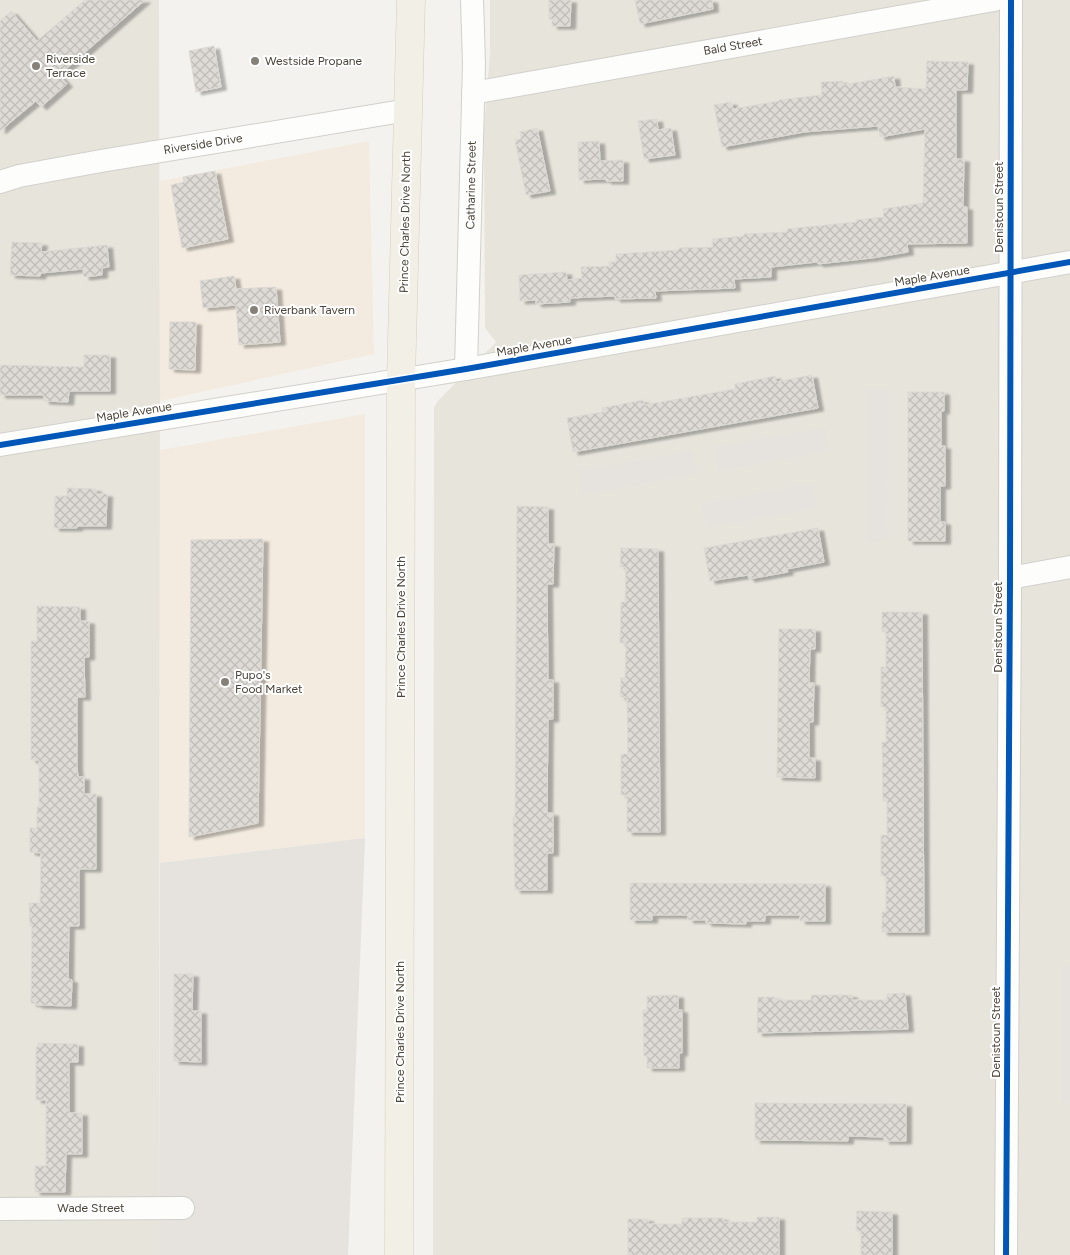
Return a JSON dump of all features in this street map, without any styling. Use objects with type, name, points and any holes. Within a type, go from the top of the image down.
[{"type":"main road","name":"Prince Charles Drive North","points":[[399,1255],[401,379],[411,0]]},
{"type":"street","name":"Catharine Street","points":[[466,369],[473,93],[472,0]]},
{"type":"street","name":"Bald Street","points":[[473,93],[994,0]]},
{"type":"street","name":"Denistoun Street","points":[[1006,1255],[1011,0]]},
{"type":"street","name":"Riverside Drive","points":[[0,182],[19,176],[101,161],[408,110]]},
{"type":"street","name":"Maple Avenue","points":[[0,445],[466,369],[1070,262]]},
{"type":"street","points":[[1010,578],[1070,567]]},
{"type":"street","name":"Wade Street","points":[[0,1209],[183,1208]]},
{"type":"shaded area","points":[[0,0],[159,0],[159,1255],[0,1255]]},
{"type":"shaded area","points":[[490,0],[1070,0],[1070,1255],[433,1255],[434,408],[437,402],[496,342],[485,328],[484,129],[490,53]]},
{"type":"shaded area","points":[[369,141],[374,354],[160,401],[160,181]]},
{"type":"shaded area","points":[[865,390],[888,390],[887,541],[865,541]]},
{"type":"shaded area","points":[[365,414],[365,838],[160,863],[160,450]]},
{"type":"shaded area","points":[[825,428],[829,451],[718,471],[714,447]]},
{"type":"shaded area","points":[[693,451],[696,474],[583,494],[579,471]]},
{"type":"shaded area","points":[[812,484],[817,508],[706,527],[702,504]]},
{"type":"shaded area","points":[[365,838],[348,1255],[159,1255],[160,863]]},
{"type":"shaded area","points":[[1062,966],[1070,966],[1070,1103],[1062,1103]]},
{"type":"building","name":"Riverside Terrace","points":[[85,0],[145,0],[59,75],[67,84],[41,107],[36,101],[0,131],[0,21],[11,11],[37,41]]},
{"type":"building","points":[[549,0],[571,0],[570,26],[552,26],[552,19],[549,19]]},
{"type":"building","points":[[635,0],[712,0],[713,9],[640,24]]},
{"type":"building","points":[[214,46],[221,87],[196,92],[189,51]]},
{"type":"building","points":[[927,61],[968,62],[967,90],[956,90],[956,159],[964,159],[963,207],[967,207],[967,243],[907,244],[908,252],[818,264],[817,262],[771,267],[771,277],[734,279],[735,288],[655,291],[656,298],[615,299],[615,296],[570,298],[570,302],[536,304],[536,300],[520,301],[519,275],[566,272],[567,280],[582,278],[581,267],[610,266],[609,262],[616,262],[616,254],[713,247],[712,239],[744,236],[744,234],[787,232],[787,229],[856,222],[856,220],[884,217],[883,209],[923,203],[925,129],[880,137],[878,126],[804,132],[722,147],[714,105],[731,102],[733,109],[779,100],[822,95],[821,82],[842,81],[843,85],[894,76],[895,87],[926,89]]},
{"type":"building","points":[[657,119],[658,130],[671,128],[675,155],[644,159],[638,121]]},
{"type":"building","points":[[537,128],[550,191],[526,195],[515,140],[521,139],[520,132]]},
{"type":"building","points":[[599,141],[600,161],[623,160],[623,181],[606,181],[606,179],[579,180],[578,142]]},
{"type":"building","points":[[215,171],[228,239],[182,248],[171,185],[184,182],[183,177]]},
{"type":"building","points":[[12,242],[42,243],[41,252],[107,245],[109,267],[102,268],[102,275],[84,277],[83,269],[41,273],[40,276],[10,275]]},
{"type":"building","points":[[234,276],[236,289],[276,287],[280,342],[239,345],[236,305],[203,308],[200,281]]},
{"type":"building","points":[[170,322],[196,322],[195,370],[169,369]]},
{"type":"building","points":[[84,355],[110,355],[110,391],[69,391],[68,402],[44,401],[44,395],[0,395],[0,365],[84,367]]},
{"type":"building","points":[[812,375],[818,408],[573,452],[567,418],[603,412],[602,408],[643,400],[644,405],[735,389],[735,384],[775,376],[776,382]]},
{"type":"building","points":[[908,392],[944,392],[944,411],[941,411],[941,446],[945,446],[945,486],[940,486],[940,522],[945,522],[945,541],[908,541]]},
{"type":"building","points":[[67,488],[96,489],[96,494],[107,494],[106,526],[54,528],[55,496],[67,496]]},
{"type":"building","points":[[517,506],[548,507],[548,544],[554,544],[553,584],[547,584],[548,680],[553,680],[553,719],[548,719],[547,813],[553,813],[553,853],[547,853],[547,890],[515,890],[513,817],[515,817]]},
{"type":"building","points":[[818,528],[824,562],[787,569],[788,572],[749,579],[748,575],[710,581],[704,548]]},
{"type":"building","name":"Pupo's Food Market","points":[[263,539],[258,823],[189,837],[191,540]]},
{"type":"building","points":[[621,548],[658,549],[660,832],[627,832],[627,795],[621,795],[621,754],[628,754],[627,697],[620,697],[621,678],[625,678],[626,643],[620,643],[621,602],[625,602],[626,567],[620,567]]},
{"type":"building","points":[[37,606],[80,607],[80,621],[89,621],[89,657],[84,657],[85,697],[77,697],[77,766],[78,777],[84,777],[84,794],[96,794],[96,869],[79,869],[79,926],[69,926],[68,979],[72,980],[71,1006],[37,1005],[31,1003],[32,926],[30,926],[29,903],[40,903],[41,853],[30,852],[30,828],[37,828],[37,807],[39,807],[39,760],[31,760],[31,641],[37,641]]},
{"type":"building","points":[[882,612],[922,612],[924,932],[882,932],[882,912],[886,912],[886,876],[881,876],[881,835],[887,835],[887,801],[883,801],[882,742],[886,742],[886,707],[881,707],[881,667],[886,667],[886,632],[882,632]]},
{"type":"building","points":[[779,629],[815,629],[815,649],[810,649],[809,683],[814,683],[813,722],[809,722],[809,758],[815,758],[815,778],[777,777]]},
{"type":"building","points":[[630,883],[825,884],[825,921],[800,921],[800,915],[765,915],[765,921],[746,921],[746,924],[706,923],[706,920],[688,920],[688,915],[652,915],[652,920],[630,920]]},
{"type":"building","points":[[174,974],[193,974],[192,1011],[201,1011],[201,1062],[174,1061]]},
{"type":"building","points":[[905,993],[908,1029],[757,1033],[758,997],[775,997],[775,1000],[811,1000],[811,995],[852,995],[852,1000],[887,1000],[887,994]]},
{"type":"building","points":[[678,995],[678,1010],[682,1010],[682,1053],[679,1053],[679,1068],[647,1068],[647,1056],[644,1056],[643,1010],[647,1010],[647,996]]},
{"type":"building","points":[[38,1043],[78,1044],[78,1062],[69,1062],[69,1113],[82,1113],[82,1154],[66,1154],[65,1192],[35,1192],[35,1166],[46,1166],[46,1100],[36,1100],[36,1047],[38,1047]]},
{"type":"building","points":[[755,1103],[906,1104],[906,1141],[884,1141],[884,1137],[848,1136],[848,1141],[755,1140]]},
{"type":"building","points":[[857,1211],[892,1212],[892,1255],[861,1255],[861,1231],[856,1231]]},
{"type":"building","points":[[757,1217],[779,1217],[779,1255],[628,1255],[628,1219],[648,1219],[648,1224],[682,1224],[682,1218],[723,1218],[723,1222],[757,1222]]},
{"type":"cycle path","points":[[1006,1255],[1011,0]]},
{"type":"cycle path","points":[[0,445],[466,369],[1070,262]]},
{"type":"place","name":"Westside Propane","points":[[255,61]]},
{"type":"place","name":"Riverside Terrace","points":[[36,66]]},
{"type":"place","name":"Riverbank Tavern","points":[[254,310]]},
{"type":"place","name":"Pupo's Food Market","points":[[225,682]]}]
